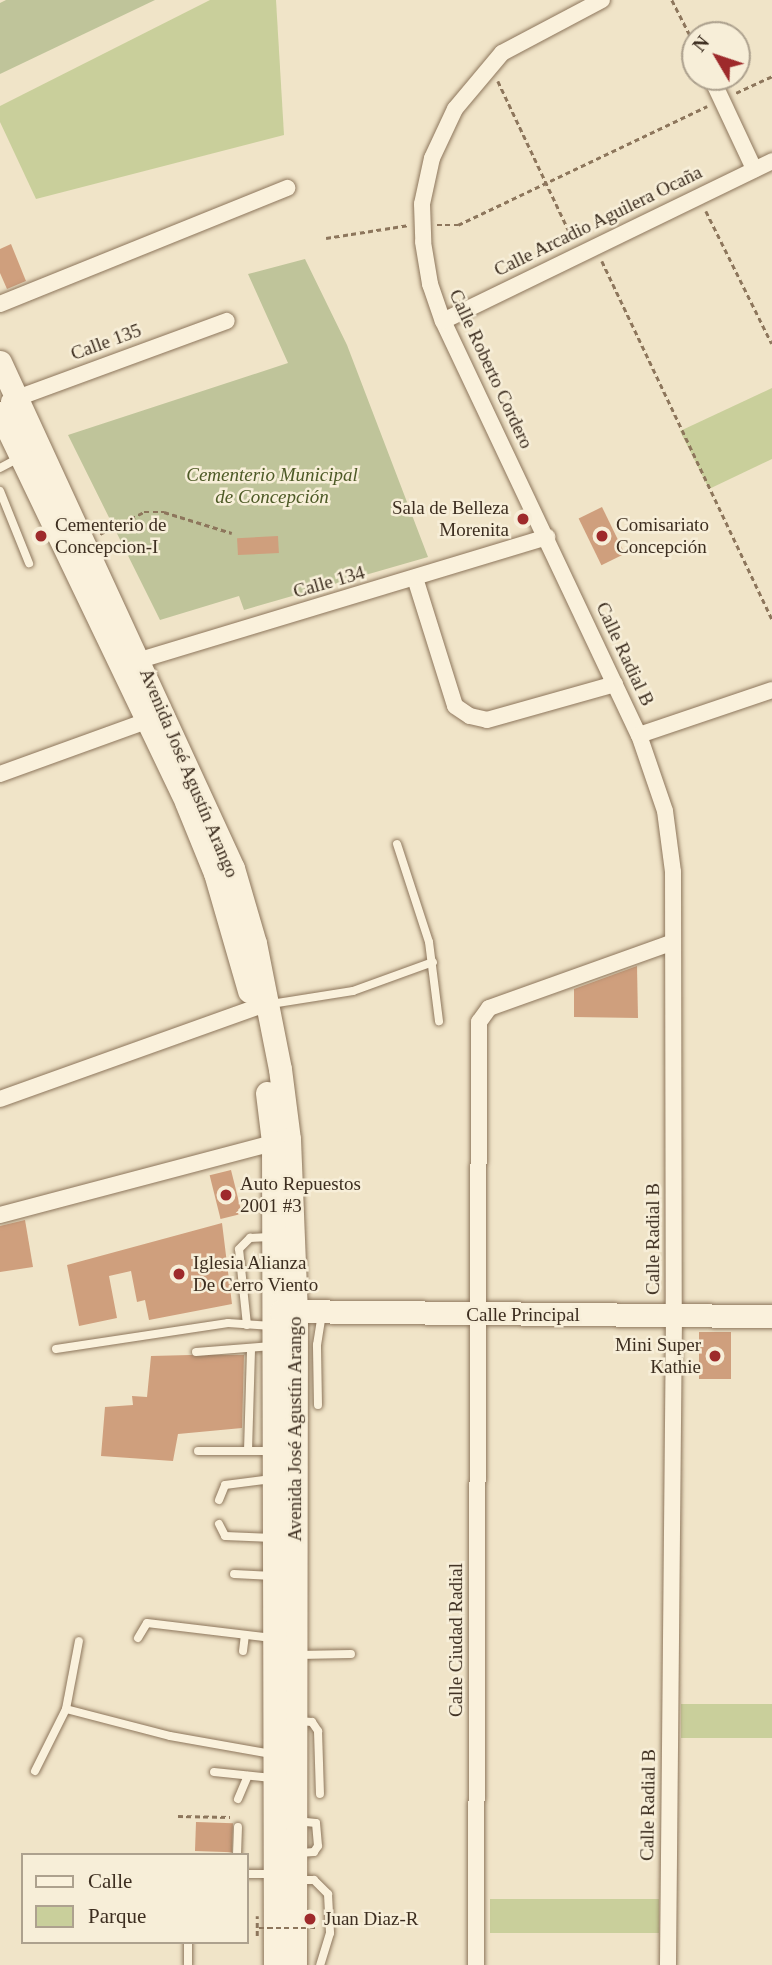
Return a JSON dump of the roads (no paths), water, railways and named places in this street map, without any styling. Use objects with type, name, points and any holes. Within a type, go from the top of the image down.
[{"type":"main road","name":"Avenida José Agustín Arango","points":[[0,362],[5,405],[233,868],[255,943],[260,1006],[281,1141],[283,1328],[296,1374],[285,1451],[285,1577],[295,1655],[295,1853],[285,1877],[275,1965]]},
{"type":"main road","name":"Avenida José Agustín Arango","points":[[30,452],[85,542],[132,662],[149,720],[215,873],[260,1006]]},
{"type":"main road","name":"Calle Principal","points":[[283,1328],[322,1311],[478,1315],[772,1316]]},
{"type":"main road","name":"Avenida José Agustín Arango","points":[[285,1577],[275,1638],[275,1778],[295,1965]]},
{"type":"street","name":"Calle Roberto Cordero","points":[[547,537],[443,321],[423,242],[422,204],[432,158],[455,109],[502,53],[602,0]]},
{"type":"street","points":[[718,91],[754,169]]},
{"type":"street","name":"Calle Arcadio Aguilera Ocaña","points":[[443,321],[579,252],[772,161]]},
{"type":"street","points":[[0,304],[287,188]]},
{"type":"street","name":"Calle 135","points":[[5,405],[227,320]]},
{"type":"street","name":"Calle 134","points":[[132,662],[547,537]]},
{"type":"street","name":"Calle Radial B","points":[[547,537],[639,735],[665,811],[673,872],[671,943],[674,1315],[668,1965]]},
{"type":"street","points":[[415,578],[455,706],[470,716],[487,720],[615,684]]},
{"type":"street","points":[[639,735],[772,690]]},
{"type":"street","points":[[0,775],[149,720]]},
{"type":"street","name":"Calle Ciudad Radial","points":[[476,1965],[478,1079],[482,1013],[671,943]]},
{"type":"street","points":[[0,1099],[260,1006]]},
{"type":"street","points":[[0,1215],[281,1141]]},
{"type":"lane","points":[[0,468],[30,452]]},
{"type":"lane","points":[[0,491],[29,563]]},
{"type":"lane","points":[[397,844],[433,962],[439,1021]]},
{"type":"lane","points":[[260,1006],[353,991],[433,962]]},
{"type":"lane","points":[[247,1325],[239,1249],[250,1238],[283,1237]]},
{"type":"lane","points":[[318,1405],[296,1374],[322,1311]]},
{"type":"lane","points":[[56,1349],[228,1323],[283,1328]]},
{"type":"lane","points":[[196,1353],[251,1348],[283,1328]]},
{"type":"lane","points":[[248,1451],[251,1348]]},
{"type":"lane","points":[[198,1451],[285,1451]]},
{"type":"lane","points":[[219,1500],[225,1485],[285,1478]]},
{"type":"lane","points":[[219,1524],[225,1536],[285,1539]]},
{"type":"lane","points":[[234,1574],[285,1577]]},
{"type":"lane","points":[[138,1638],[147,1623],[275,1638]]},
{"type":"lane","points":[[243,1651],[245,1635]]},
{"type":"lane","points":[[35,1771],[66,1709],[79,1641]]},
{"type":"lane","points":[[295,1655],[351,1654]]},
{"type":"lane","points":[[66,1709],[170,1736],[275,1754]]},
{"type":"lane","points":[[295,1721],[312,1722],[318,1731],[320,1794]]},
{"type":"lane","points":[[214,1772],[275,1778]]},
{"type":"lane","points":[[238,1799],[248,1776]]},
{"type":"lane","points":[[237,1853],[238,1827]]},
{"type":"lane","points":[[248,1874],[314,1880],[328,1894],[330,1936],[322,1949],[320,1965]]},
{"type":"lane","points":[[188,1944],[188,1965]]},
{"type":"place","name":"Sala de Belleza Morenita","points":[[523,519]]},
{"type":"place","name":"Cementerio de Concepcion-I","points":[[41,536]]},
{"type":"place","name":"Comisariato Concepción","points":[[602,536]]},
{"type":"place","name":"Auto Repuestos 2001 #3","points":[[226,1195]]},
{"type":"place","name":"Iglesia Alianza De Cerro Viento","points":[[179,1274]]},
{"type":"place","name":"Mini Super Kathie","points":[[715,1356]]},
{"type":"place","name":"Juan Diaz-R","points":[[310,1919]]},
{"type":"park label","name":"Cementerio Municipal de Concepción","points":[[272,486]]}]
